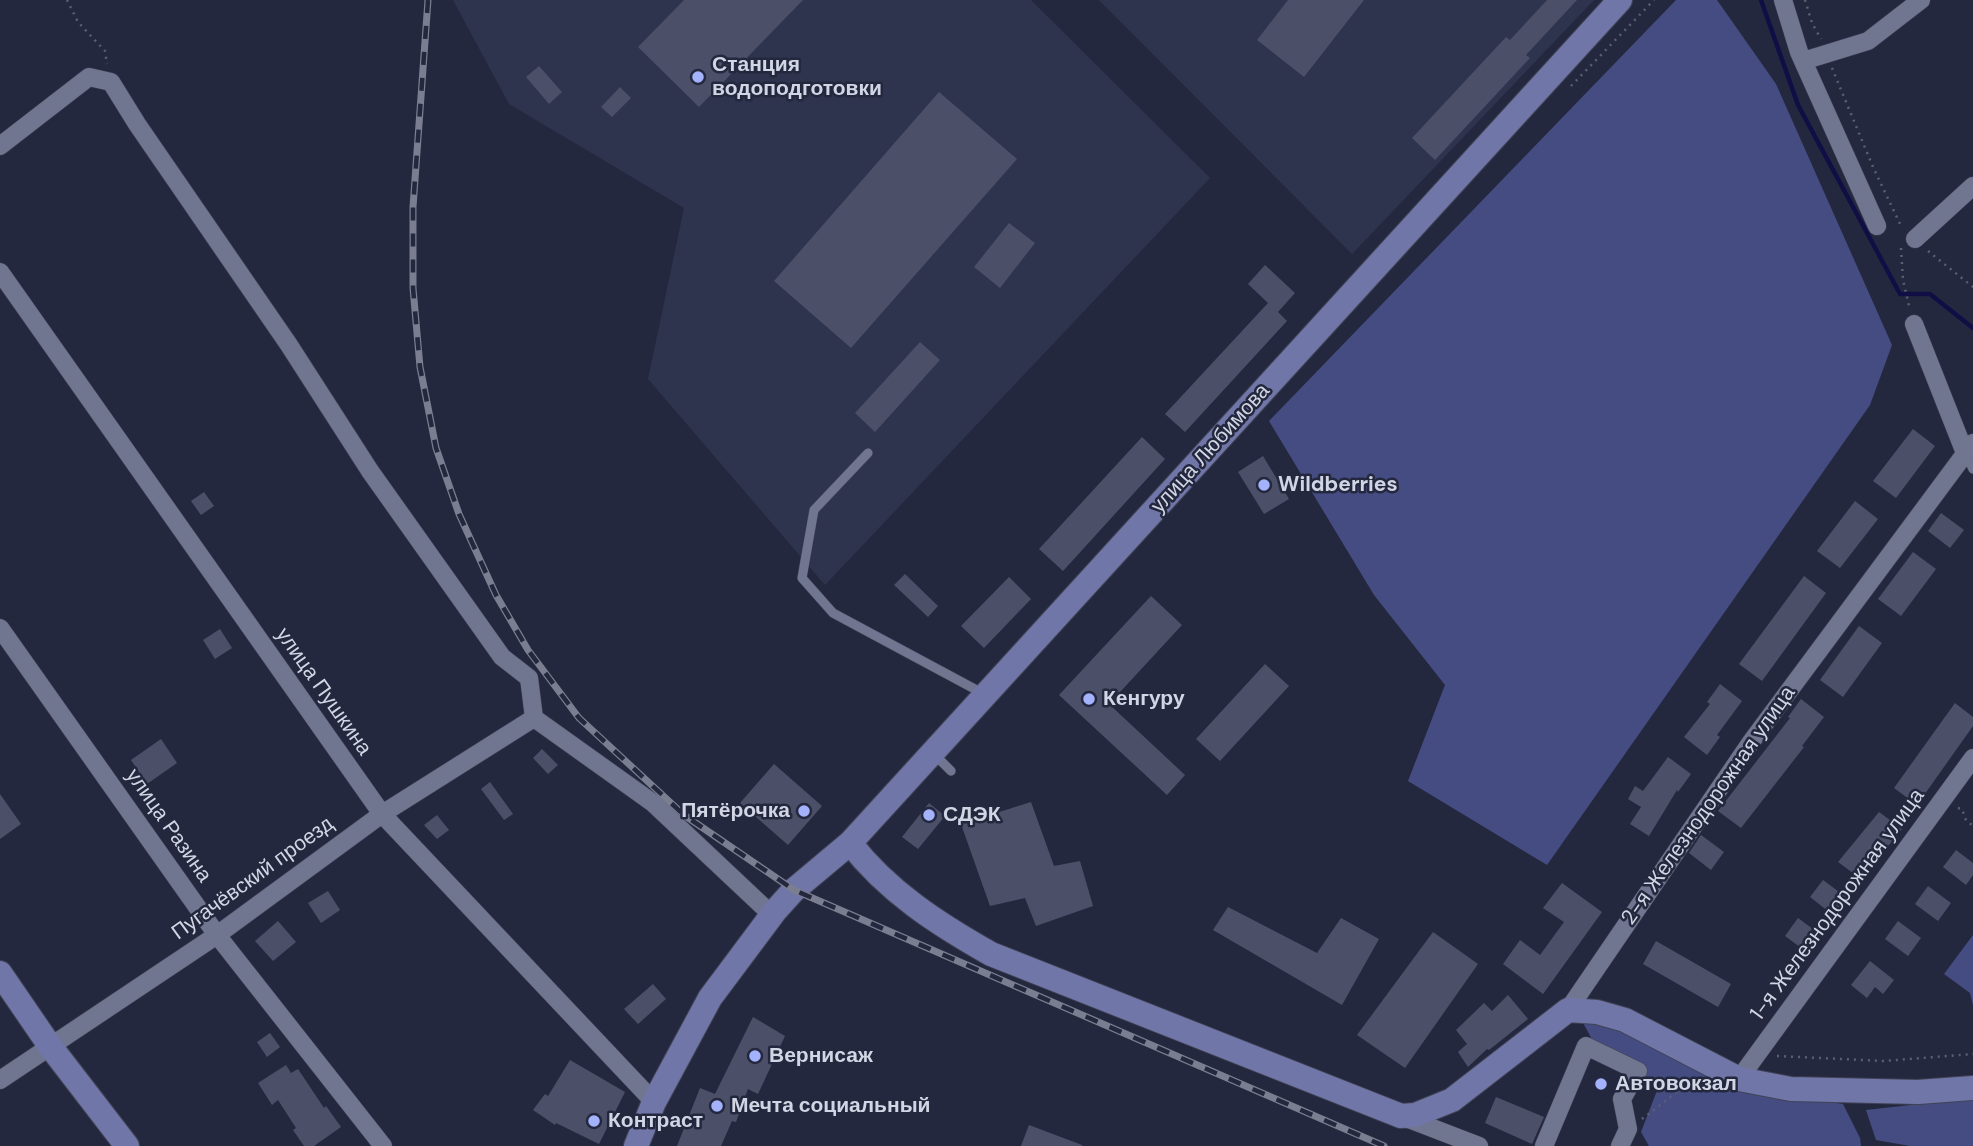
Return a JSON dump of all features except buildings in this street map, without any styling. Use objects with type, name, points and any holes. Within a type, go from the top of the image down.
[{"type":"main road","name":"улица Любимова","points":[[636,1146],[654,1102],[710,998],[772,915],[794,890],[850,844],[1620,0]]},
{"type":"main road","points":[[850,844],[917,909],[991,954],[1401,1116]]},
{"type":"main road","points":[[0,973],[50,1046],[127,1146]]},
{"type":"main road","points":[[1568,1010],[1597,1012],[1625,1020],[1739,1079],[1791,1088],[1918,1092],[1973,1088]]},
{"type":"main road","name":"2-я Железнодорожная улица","points":[[1401,1116],[1415,1115],[1452,1100],[1568,1010]]},
{"type":"street","points":[[1783,0],[1803,61],[1877,226]]},
{"type":"street","points":[[1803,61],[1868,41],[1921,0]]},
{"type":"street","points":[[0,146],[89,77],[111,82],[378,482],[502,657],[529,678],[534,718],[653,803],[772,915]]},
{"type":"street","points":[[1915,239],[1973,186]]},
{"type":"street","name":"улица Пушкина","points":[[0,272],[382,814],[654,1102]]},
{"type":"street","points":[[1914,324],[1970,455]]},
{"type":"street","name":"2-я Железнодорожная улица","points":[[1568,1010],[1751,742],[1970,455]]},
{"type":"street","name":"улица Разина","points":[[0,628],[217,935],[383,1146]]},
{"type":"street","name":"Пугачёвский проезд","points":[[0,1080],[217,935],[382,814],[534,718]]},
{"type":"street","name":"1-я Железнодорожная улица","points":[[1739,1079],[1973,758]]},
{"type":"street","points":[[1544,1146],[1586,1046],[1638,1070],[1622,1099],[1624,1138]]},
{"type":"street","points":[[1401,1116],[1479,1146]]},
{"type":"lane","points":[[868,453],[814,510],[802,578],[833,613],[986,695]]},
{"type":"lane","points":[[933,753],[951,771]]},
{"type":"path","points":[[67,0],[78,22],[105,51],[111,82]]},
{"type":"path","points":[[1805,0],[1812,23],[1828,53],[1837,84],[1899,225],[1907,298]]},
{"type":"path","points":[[1899,225],[1973,287]]},
{"type":"path","points":[[1757,1056],[1884,1061],[1973,1054]]},
{"type":"path","points":[[1624,1138],[1711,1066]]},
{"type":"shaded area","points":[[453,0],[1031,0],[1210,178],[825,585],[648,379],[684,208],[509,104]]},
{"type":"shaded area","points":[[1099,0],[1594,0],[1352,254]]},
{"type":"shaded area","points":[[1676,0],[1717,0],[1776,84],[1892,345],[1870,405],[1547,865],[1408,781],[1445,685],[1374,595],[1269,421]]},
{"type":"shaded area","points":[[1973,935],[1973,1005],[1970,993],[1944,974]]},
{"type":"shaded area","points":[[1581,1019],[1641,1035],[1735,1088],[1843,1104],[1860,1138],[1861,1146],[1649,1146],[1641,1132],[1658,1088],[1595,1045]]},
{"type":"shaded area","points":[[1973,1098],[1973,1146],[1910,1146],[1876,1140],[1866,1110]]},
{"type":"waterway","points":[[1761,0],[1798,105],[1900,294],[1930,294],[1973,328]]},
{"type":"railway","points":[[428,0],[413,207],[413,288],[420,367],[436,448],[459,514],[496,595],[528,650],[579,718],[684,815],[794,890],[1384,1146]]},
{"type":"place","name":"Станция водоподготовки","points":[[698,77]]},
{"type":"place","name":"Wildberries","points":[[1264,485]]},
{"type":"place","name":"Кенгуру","points":[[1089,699]]},
{"type":"place","name":"Пятёрочка","points":[[804,811]]},
{"type":"place","name":"СДЭК","points":[[929,815]]},
{"type":"place","name":"Вернисаж","points":[[755,1056]]},
{"type":"place","name":"Автовокзал","points":[[1601,1084]]},
{"type":"place","name":"Мечта социальный","points":[[717,1106]]},
{"type":"place","name":"Контраст","points":[[594,1121]]}]
